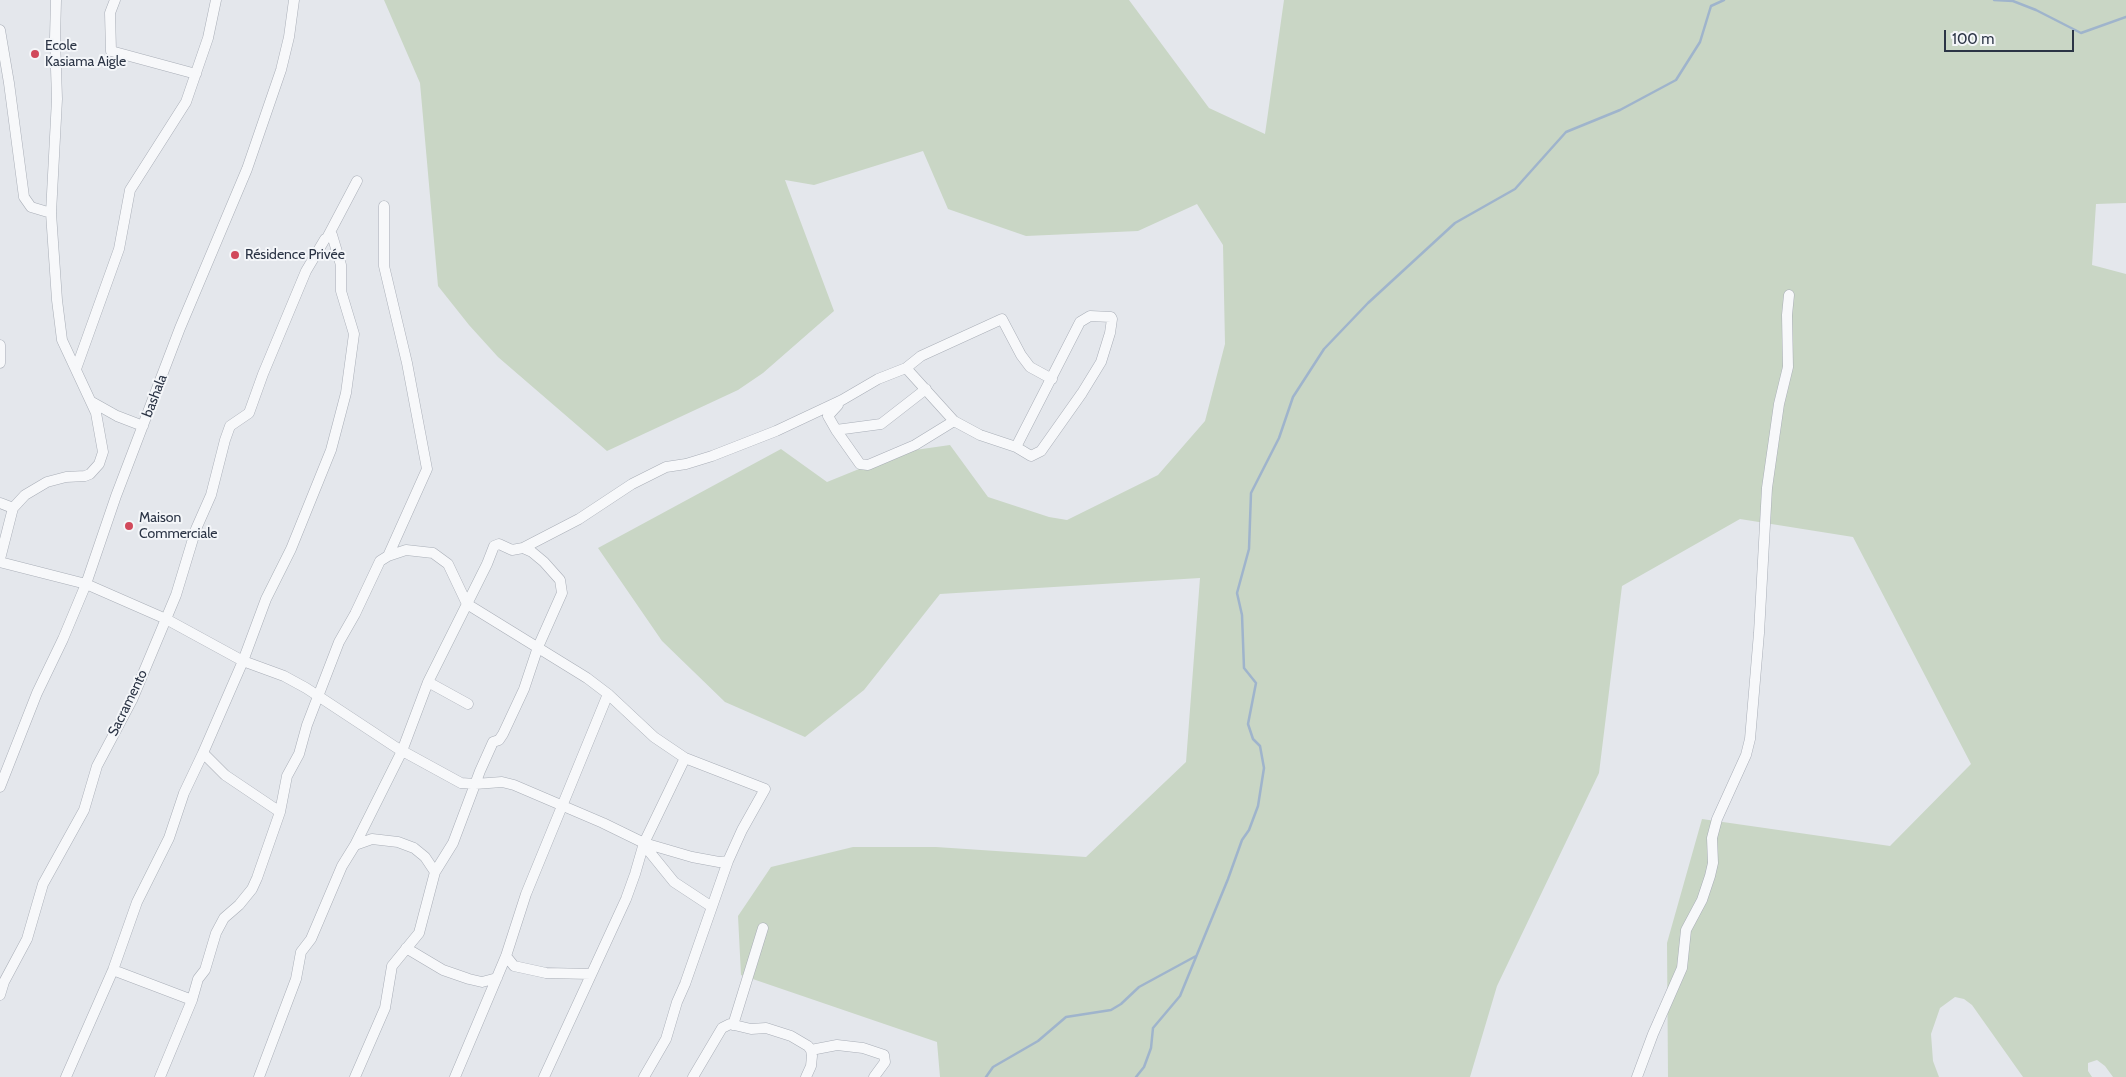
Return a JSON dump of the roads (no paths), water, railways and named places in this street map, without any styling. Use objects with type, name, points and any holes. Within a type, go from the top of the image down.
[{"type":"street","points":[[56,0],[57,99],[51,214],[56,300],[62,340],[92,402],[100,431],[103,452],[99,464],[85,476],[66,477],[47,482],[25,495],[13,508],[0,561],[86,584],[166,619],[243,661],[284,676],[402,751],[461,782],[475,784],[502,782],[514,785],[644,844],[692,857],[719,862],[728,861]]},
{"type":"street","points":[[115,0],[110,13],[111,51],[196,74]]},
{"type":"street","points":[[76,369],[119,249],[130,190],[186,102],[208,38],[216,0]]},
{"type":"street","name":"bashala","points":[[0,786],[37,693],[63,639],[86,584],[116,496],[180,328],[247,169],[281,70],[289,37],[294,0]]},
{"type":"street","points":[[0,30],[24,197],[31,207],[51,214]]},
{"type":"street","points":[[66,1077],[113,970],[137,902],[169,838],[184,793],[243,661],[266,599],[291,549],[338,426],[346,393],[354,334],[341,291],[341,265],[335,239],[332,235],[328,236],[356,181]]},
{"type":"street","points":[[384,206],[384,266],[408,362],[427,463],[425,474],[388,556]]},
{"type":"street","name":"Sacramento","points":[[0,994],[4,982],[28,936],[43,884],[84,810],[97,766],[132,700],[176,595],[196,529],[211,495],[228,432],[233,422],[249,414],[263,374],[304,276],[328,236]]},
{"type":"street","points":[[1637,1077],[1653,1034],[1682,968],[1686,930],[1702,900],[1710,876],[1713,863],[1712,838],[1717,819],[1746,755],[1750,739],[1759,633],[1767,488],[1778,404],[1788,367],[1787,315],[1789,295]]},
{"type":"street","points":[[906,368],[954,421],[980,435],[1016,447],[1031,456],[1041,451],[1101,362],[1110,334],[1111,317],[1090,316],[1080,322],[1016,447]]},
{"type":"street","points":[[259,1077],[296,979],[301,952],[311,939],[342,866],[355,845],[402,751],[428,682],[494,546],[499,544],[512,550],[523,548],[579,519],[632,484],[666,467],[686,464],[776,431],[906,368],[921,356],[939,350],[969,333],[1002,319],[1021,355],[1030,367],[1052,378]]},
{"type":"street","points":[[0,345],[0,363]]},
{"type":"street","points":[[836,430],[881,424],[926,389]]},
{"type":"street","points":[[842,400],[828,416],[860,464],[868,465],[915,445],[954,421]]},
{"type":"street","points":[[92,402],[117,416],[143,426]]},
{"type":"street","points":[[0,503],[13,508]]},
{"type":"street","points":[[355,1077],[384,1008],[392,966],[419,933],[435,872],[453,842],[493,742],[499,740],[503,734],[524,689],[538,647],[562,593],[560,580],[544,562],[532,552],[523,548]]},
{"type":"street","points":[[160,1077],[192,1000],[198,979],[205,970],[206,960],[212,951],[216,933],[224,918],[239,905],[252,888],[280,812],[287,776],[299,754],[318,696],[339,642],[355,614],[380,561],[406,550],[433,553],[448,564],[467,604],[587,678],[608,694],[654,737],[685,758],[765,789],[742,830],[728,861],[677,1002],[666,1039],[644,1077]]},
{"type":"street","points":[[428,682],[468,704]]},
{"type":"street","points":[[455,1077],[506,956],[526,894],[608,694]]},
{"type":"street","points":[[203,753],[225,775],[280,812]]},
{"type":"street","points":[[544,1077],[626,899],[644,844],[685,758]]},
{"type":"street","points":[[355,845],[372,839],[398,842],[414,848],[425,857],[435,872]]},
{"type":"street","points":[[644,844],[674,882],[712,907]]},
{"type":"street","points":[[734,1025],[763,928]]},
{"type":"street","points":[[406,948],[443,970],[469,979],[482,982],[497,978]]},
{"type":"street","points":[[506,956],[514,966],[546,973],[591,974]]},
{"type":"street","points":[[113,970],[192,1000]]},
{"type":"street","points":[[693,1077],[722,1028],[734,1025],[751,1029],[772,1030],[791,1036],[808,1046],[811,1050],[811,1066],[806,1077]]},
{"type":"street","points":[[811,1050],[843,1045],[863,1048],[884,1055],[885,1062],[874,1077]]},
{"type":"waterway","points":[[1136,1077],[1144,1067],[1151,1048],[1153,1028],[1180,996],[1242,840],[1249,830],[1258,806],[1264,768],[1260,746],[1253,739],[1248,724],[1256,683],[1244,668],[1242,615],[1237,593],[1249,549],[1251,493],[1279,438],[1293,397],[1324,349],[1368,303],[1455,223],[1515,189],[1566,132],[1620,110],[1676,80],[1700,42],[1711,6],[1724,0]]},
{"type":"waterway","points":[[1994,0],[2013,1],[2036,10],[2081,33],[2126,17]]},
{"type":"waterway","points":[[986,1077],[993,1067],[1038,1041],[1066,1017],[1111,1010],[1121,1004],[1139,987],[1196,956]]},
{"type":"place","name":"Ecole Kasiama Aigle","points":[[35,54]]},
{"type":"place","name":"Résidence Privée","points":[[235,255]]},
{"type":"place","name":"Maison Commerciale","points":[[129,526]]}]
